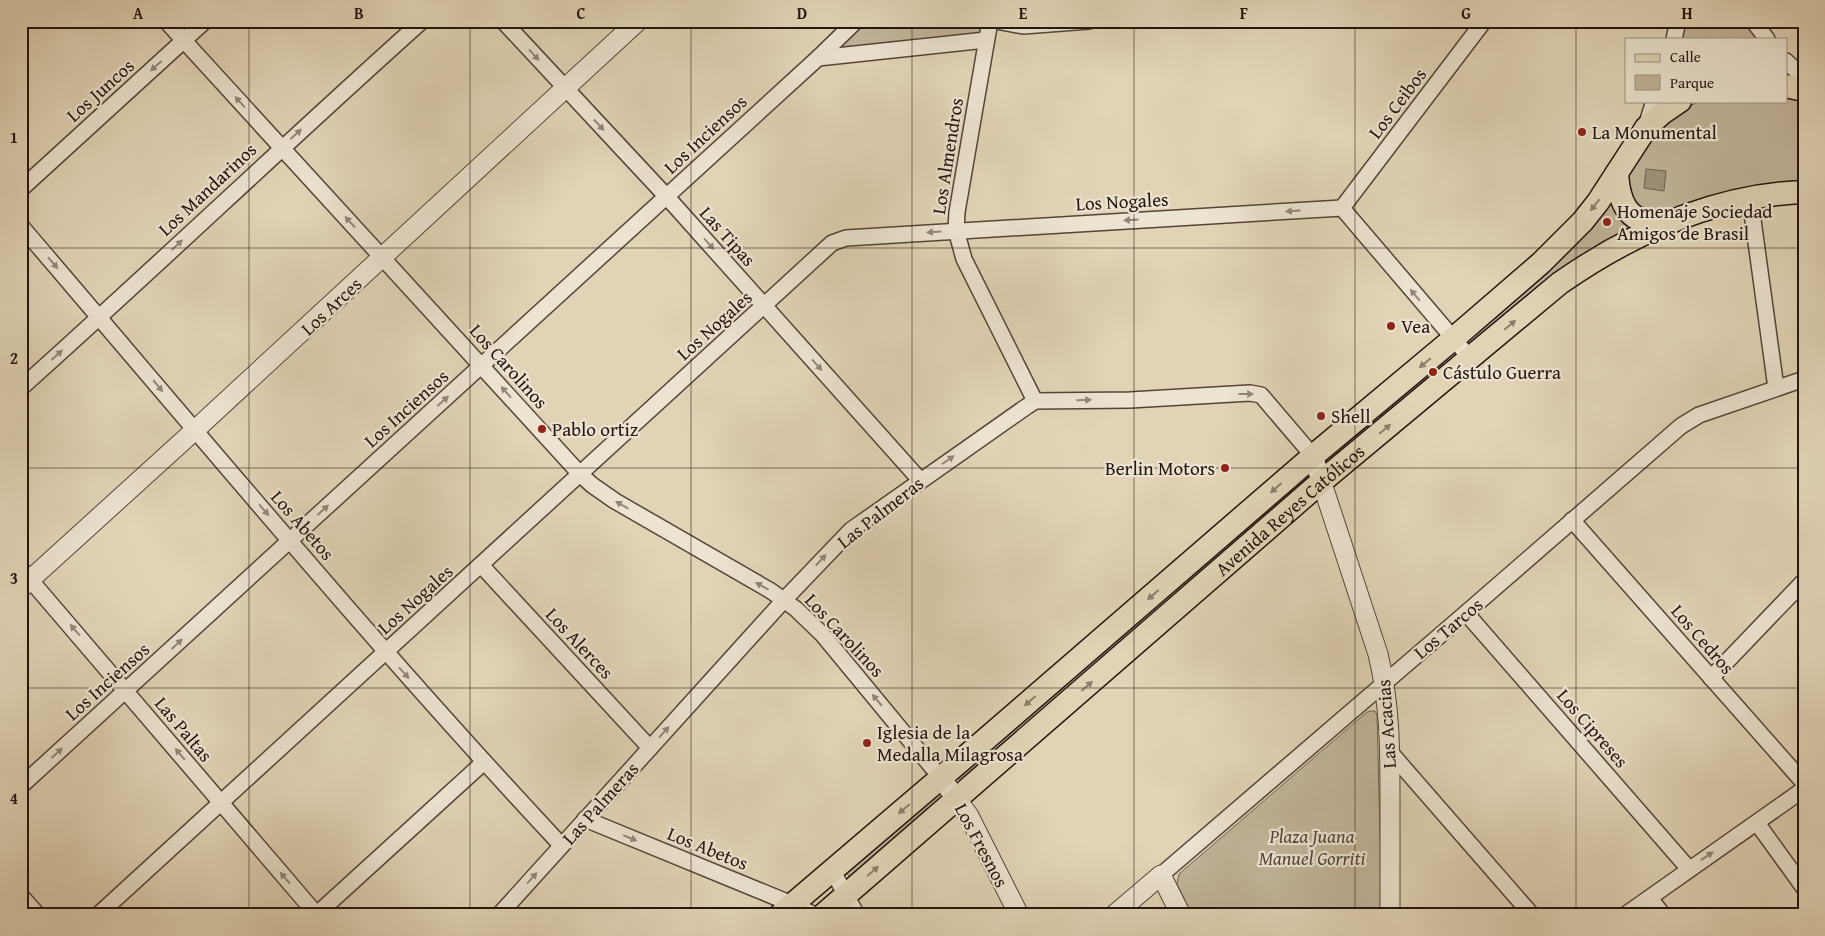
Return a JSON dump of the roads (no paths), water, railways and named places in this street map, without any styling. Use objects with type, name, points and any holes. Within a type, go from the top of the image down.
[{"type":"main road","points":[[1788,86],[1804,90]]},
{"type":"main road","name":"Avenida Reyes Católicos","points":[[786,909],[941,778],[1313,456],[1518,283],[1562,243],[1598,202],[1646,128],[1660,114],[1678,102]]},
{"type":"main road","points":[[1617,173],[1618,192],[1628,212],[1644,222],[1653,224],[1666,223]]},
{"type":"main road","name":"Avenida Reyes Católicos","points":[[823,915],[1320,482],[1566,278],[1594,260],[1666,223],[1702,210],[1750,198],[1804,192]]},
{"type":"street","name":"Los Carolinos","points":[[166,21],[580,474],[615,501],[784,600],[808,619],[941,778]]},
{"type":"street","name":"Los Juncos","points":[[21,189],[205,21]]},
{"type":"street","name":"Los Mandarinos","points":[[21,388],[281,148],[422,21]]},
{"type":"street","name":"Las Tipas","points":[[503,21],[666,197],[920,480]]},
{"type":"street","name":"Los Arces","points":[[24,578],[195,430],[638,21]]},
{"type":"street","name":"Los Inciensos","points":[[21,786],[482,366],[856,21]]},
{"type":"street","name":"Los Almendros","points":[[990,21],[957,212],[956,230],[964,259],[1035,401]]},
{"type":"street","points":[[996,21],[1022,26],[1089,21]]},
{"type":"street","name":"Los Ceibos","points":[[1342,208],[1484,21]]},
{"type":"street","points":[[1674,38],[1678,21]]},
{"type":"street","points":[[1753,21],[1766,38]]},
{"type":"street","points":[[818,58],[986,40]]},
{"type":"street","points":[[1788,63],[1804,78]]},
{"type":"street","points":[[1646,128],[1654,102]]},
{"type":"street","points":[[1750,198],[1776,388]]},
{"type":"street","points":[[1342,208],[1470,358]]},
{"type":"street","name":"Los Nogales","points":[[98,915],[832,243],[846,238],[956,230],[1342,208]]},
{"type":"street","name":"Los Abetos","points":[[21,226],[386,653],[561,845]]},
{"type":"street","name":"Los Tarcos","points":[[1114,915],[1681,426],[1699,415],[1804,379]]},
{"type":"street","points":[[1035,401],[1130,400],[1250,393],[1261,395],[1313,456],[1320,482]]},
{"type":"street","name":"Las Palmeras","points":[[499,915],[784,600],[851,530],[1035,401]]},
{"type":"street","name":"Las Acacias","points":[[1320,482],[1378,654],[1385,682],[1389,716],[1390,752],[1390,915]]},
{"type":"street","name":"Los Cedros","points":[[1572,520],[1804,783]]},
{"type":"street","name":"Los Alerces","points":[[481,565],[650,748]]},
{"type":"street","name":"Las Paltas","points":[[24,578],[126,690],[316,914]]},
{"type":"street","points":[[1711,678],[1804,581]]},
{"type":"street","name":"Los Cipreses","points":[[1466,613],[1689,869]]},
{"type":"street","points":[[1390,752],[1532,915]]},
{"type":"street","points":[[316,914],[484,762]]},
{"type":"street","name":"Los Fresnos","points":[[941,778],[969,816],[1019,915]]},
{"type":"street","points":[[1624,915],[1804,789]]},
{"type":"street","name":"Los Abetos","points":[[585,819],[786,909],[815,915]]},
{"type":"street","points":[[1757,823],[1804,888]]},
{"type":"street","points":[[832,870],[857,915]]},
{"type":"street","points":[[1161,875],[1181,915]]},
{"type":"street","points":[[21,896],[38,915]]},
{"type":"street","points":[[1650,898],[1662,915]]},
{"type":"place","name":"La Monumental","points":[[1582,132]]},
{"type":"place","name":"Homenaje Sociedad Amigos de Brasil","points":[[1607,222]]},
{"type":"place","name":"Vea","points":[[1391,326]]},
{"type":"place","name":"Cástulo Guerra","points":[[1433,372]]},
{"type":"place","name":"Shell","points":[[1321,416]]},
{"type":"place","name":"Pablo ortiz","points":[[542,429]]},
{"type":"place","name":"Berlin Motors","points":[[1225,468]]},
{"type":"place","name":"Iglesia de la Medalla Milagrosa","points":[[867,743]]},
{"type":"park label","name":"Plaza Juana Manuel Gorriti","points":[[1312,847]]}]
